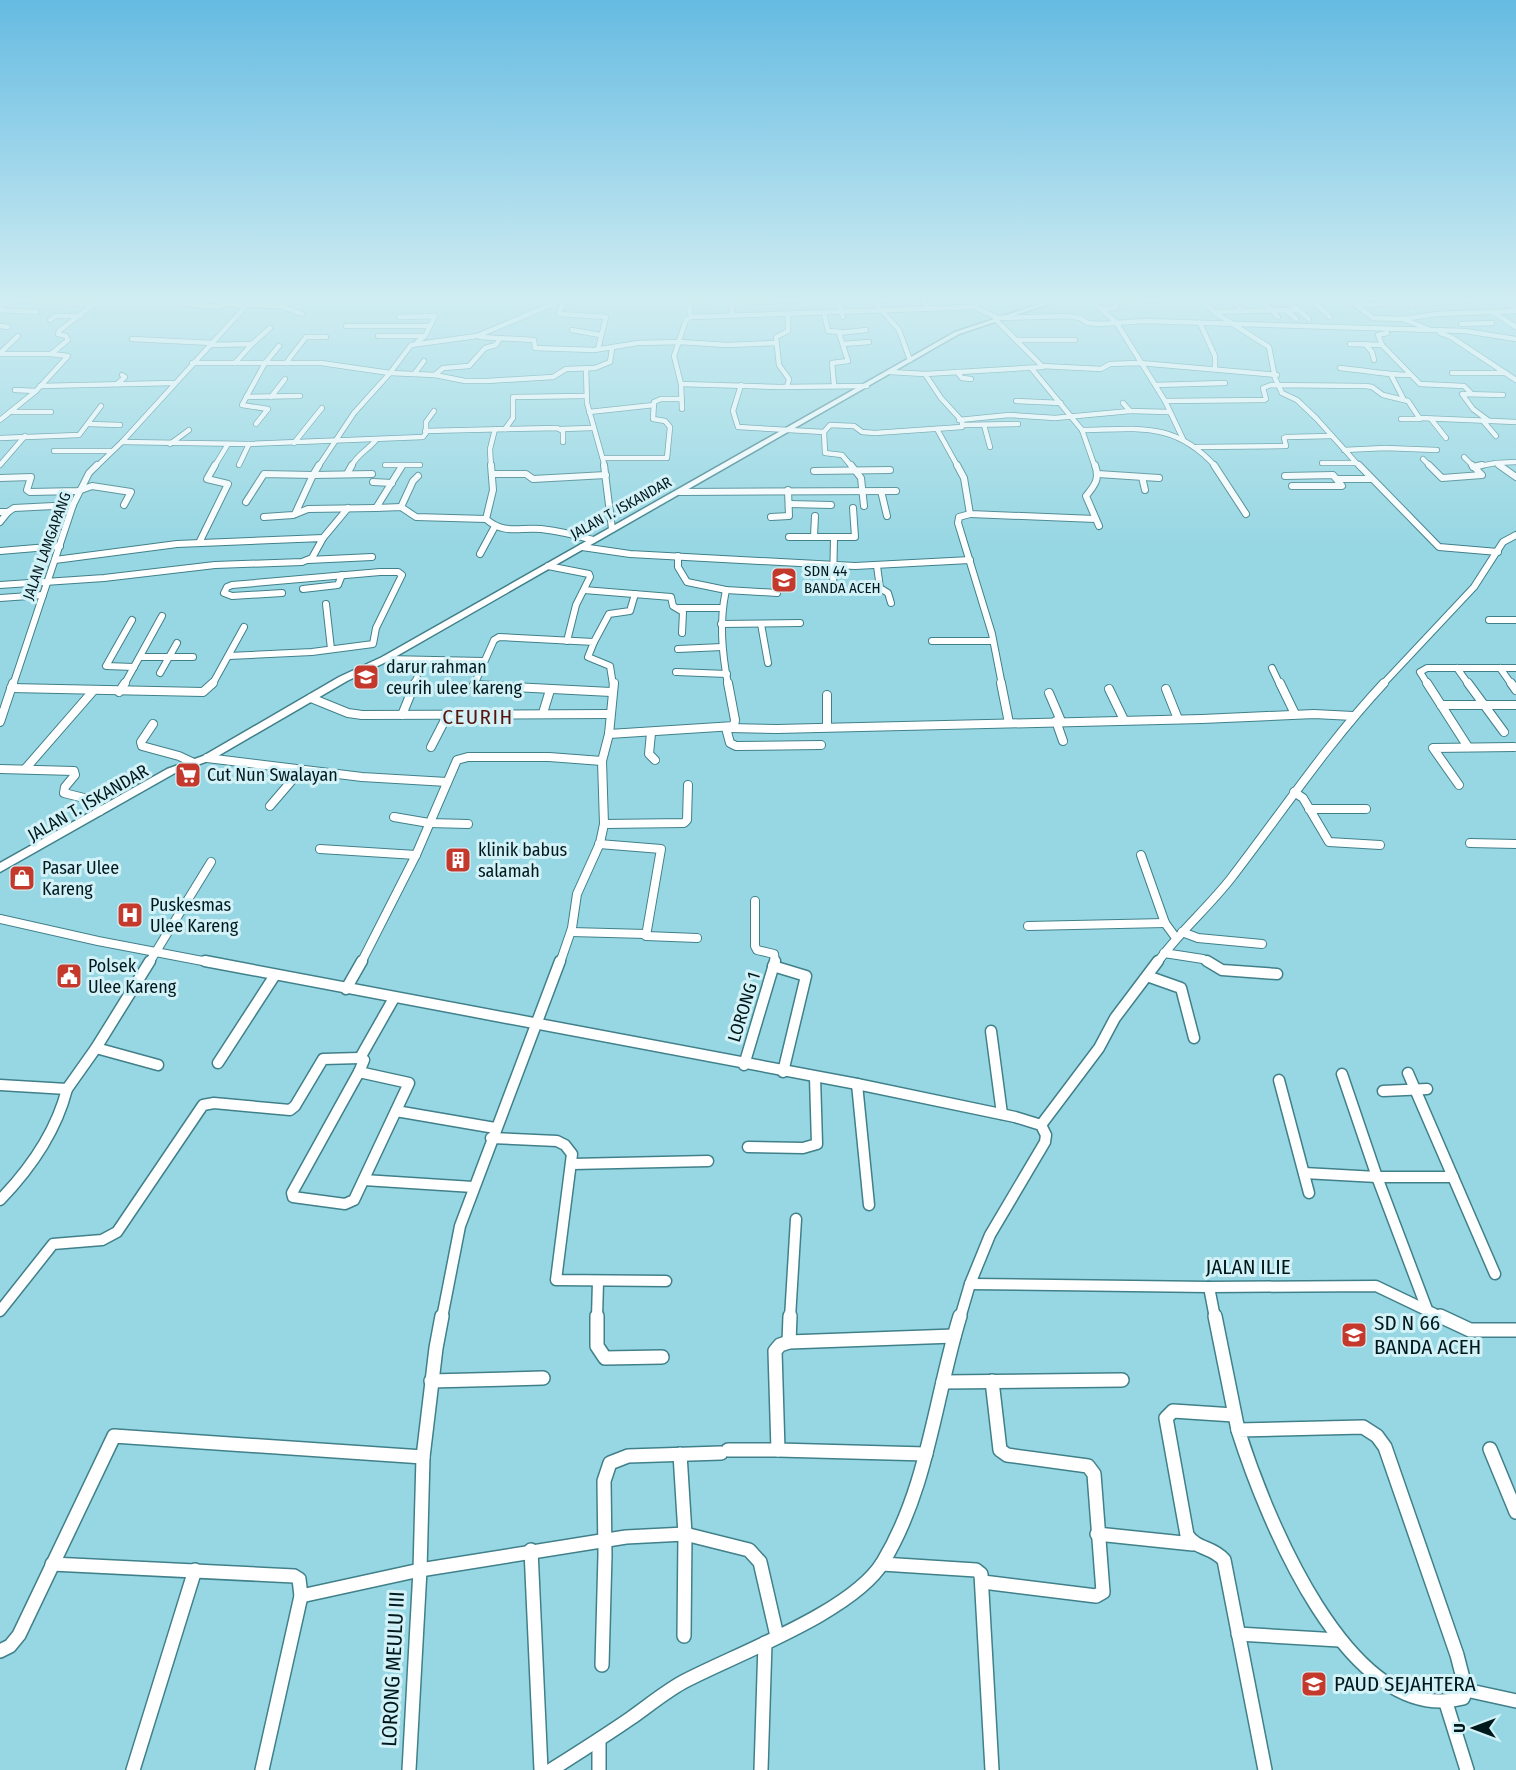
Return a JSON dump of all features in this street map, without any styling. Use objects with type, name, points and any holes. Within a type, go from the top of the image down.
[{"type":"street","points":[[0,420],[11,413],[47,379]]},
{"type":"street","points":[[117,384],[124,379]]},
{"type":"street","name":"JALAN LAMGAPANG","points":[[0,722],[78,491],[88,473],[122,441],[177,379]]},
{"type":"street","points":[[256,379],[242,406],[268,409],[256,424]]},
{"type":"street","points":[[271,397],[285,379]]},
{"type":"street","points":[[295,514],[313,475],[354,413],[385,379]]},
{"type":"street","points":[[453,379],[465,381],[536,379]]},
{"type":"street","points":[[586,379],[585,396],[592,428],[603,458],[612,529]]},
{"type":"street","points":[[680,379],[682,408]]},
{"type":"street","points":[[787,387],[789,379]]},
{"type":"street","points":[[833,379],[834,385]]},
{"type":"street","name":"JALAN T. ISKANDAR","points":[[0,874],[879,379]]},
{"type":"street","points":[[929,379],[940,398],[961,422],[1018,424]]},
{"type":"street","points":[[1040,379],[1082,430],[1098,474],[1097,482],[1086,495],[1099,526]]},
{"type":"street","points":[[1151,379],[1165,401],[1183,439]]},
{"type":"street","points":[[1277,379],[1276,385],[1282,393],[1297,400],[1439,547],[1498,552]]},
{"type":"street","points":[[1393,379],[1403,398],[1411,404],[1420,418]]},
{"type":"street","points":[[1414,379],[1424,386],[1464,386],[1471,393]]},
{"type":"street","points":[[505,429],[513,418],[510,381]]},
{"type":"street","points":[[51,386],[173,383]]},
{"type":"street","points":[[1155,385],[1225,383]]},
{"type":"street","points":[[122,390],[129,384]]},
{"type":"street","points":[[15,390],[51,386],[151,384]]},
{"type":"street","points":[[681,384],[787,387],[867,386]]},
{"type":"street","points":[[741,385],[732,405],[736,426],[824,432]]},
{"type":"street","points":[[1165,401],[1264,400],[1266,399],[1263,388],[1276,385],[1366,386],[1372,387],[1383,395],[1403,398]]},
{"type":"street","points":[[1496,436],[1462,394],[1503,395]]},
{"type":"street","points":[[246,397],[300,396]]},
{"type":"street","points":[[513,397],[585,396]]},
{"type":"street","points":[[603,458],[667,458],[670,426],[665,421],[652,418],[654,405],[656,400],[682,399]]},
{"type":"street","points":[[1016,401],[1061,403]]},
{"type":"street","points":[[1123,403],[1130,411]]},
{"type":"street","points":[[589,412],[654,405]]},
{"type":"street","points":[[0,438],[79,435],[100,406]]},
{"type":"street","points":[[294,443],[322,408]]},
{"type":"street","points":[[122,441],[169,444],[249,444],[423,437],[426,422],[434,411]]},
{"type":"street","points":[[864,506],[861,478],[856,470],[842,455],[825,453],[824,432],[830,425],[854,426],[866,432],[956,429],[961,422],[1009,416],[1035,418],[1130,411],[1169,412]]},
{"type":"street","points":[[0,414],[51,412]]},
{"type":"street","points":[[1401,419],[1513,422],[1516,430]]},
{"type":"street","points":[[1431,419],[1446,438]]},
{"type":"street","points":[[89,424],[120,425]]},
{"type":"street","points":[[984,424],[990,447]]},
{"type":"street","points":[[425,431],[592,428]]},
{"type":"street","points":[[486,519],[493,490],[490,449],[495,429]]},
{"type":"street","points":[[561,429],[563,442]]},
{"type":"street","points":[[937,429],[964,478],[970,514]]},
{"type":"street","points":[[169,444],[189,430]]},
{"type":"street","points":[[1082,430],[1157,431],[1183,439],[1207,456],[1246,514]]},
{"type":"street","points":[[0,465],[25,436]]},
{"type":"street","points":[[1196,447],[1286,446],[1284,438],[1287,437],[1332,436]]},
{"type":"street","points":[[347,474],[357,455],[368,450],[376,440]]},
{"type":"street","points":[[200,543],[228,484],[207,479],[228,444]]},
{"type":"street","points":[[239,465],[249,444]]},
{"type":"street","points":[[1344,450],[1386,448],[1437,450]]},
{"type":"street","points":[[54,451],[111,451]]},
{"type":"street","points":[[1316,456],[1323,465],[1356,463]]},
{"type":"street","points":[[1423,459],[1443,479],[1482,475],[1464,457]]},
{"type":"street","points":[[1473,467],[1516,462]]},
{"type":"street","points":[[1496,463],[1516,477]]},
{"type":"street","points":[[385,465],[420,465]]},
{"type":"street","points":[[375,508],[402,466]]},
{"type":"street","points":[[814,471],[890,470]]},
{"type":"street","points":[[246,502],[264,474],[372,474]]},
{"type":"street","points":[[493,474],[526,474],[533,479],[606,475]]},
{"type":"street","points":[[1098,474],[1159,478]]},
{"type":"street","points":[[1285,476],[1333,475],[1342,486],[1292,486]]},
{"type":"street","points":[[0,478],[31,477],[27,490],[30,492],[78,491],[92,486],[131,492],[124,505]]},
{"type":"street","points":[[1142,477],[1145,489]]},
{"type":"street","points":[[1337,479],[1370,478]]},
{"type":"street","points":[[373,482],[416,479],[401,507]]},
{"type":"street","points":[[771,517],[789,516],[788,490]]},
{"type":"street","points":[[881,491],[887,516]]},
{"type":"street","points":[[680,492],[896,491]]},
{"type":"street","points":[[789,504],[831,505]]},
{"type":"street","points":[[0,522],[14,508],[73,505]]},
{"type":"street","points":[[264,517],[295,514],[305,509],[392,509],[401,507],[416,517],[486,519],[494,528],[512,532],[537,529],[568,533],[593,540]]},
{"type":"street","points":[[308,560],[348,508]]},
{"type":"street","points":[[789,537],[855,537],[853,508]]},
{"type":"street","points":[[0,512],[8,512]]},
{"type":"street","points":[[1009,723],[993,641],[957,520],[959,517],[970,514],[1095,519]]},
{"type":"street","points":[[814,536],[815,516]]},
{"type":"street","points":[[480,554],[494,528]]},
{"type":"street","points":[[1041,1125],[1099,1048],[1115,1018],[1164,953],[1230,880],[1353,716],[1474,587],[1503,542],[1516,536]]},
{"type":"street","points":[[833,588],[834,537]]},
{"type":"street","points":[[56,560],[157,546],[323,538]]},
{"type":"street","points":[[0,551],[60,546]]},
{"type":"street","points":[[157,546],[157,556]]},
{"type":"street","points":[[582,547],[621,553],[877,566],[916,561],[970,560]]},
{"type":"street","points":[[678,556],[678,567],[687,582],[726,590],[777,593]]},
{"type":"street","points":[[0,585],[47,583],[215,565],[372,557]]},
{"type":"street","points":[[548,566],[589,574],[590,579],[574,611],[567,641]]},
{"type":"street","points":[[877,566],[880,588],[888,593],[891,603]]},
{"type":"street","points":[[229,656],[374,644],[376,627],[402,575],[389,572],[232,585],[227,587],[224,593],[232,596],[282,593]]},
{"type":"street","points":[[303,589],[339,585],[342,575]]},
{"type":"street","points":[[584,590],[671,597],[673,606],[679,608],[721,608]]},
{"type":"street","points":[[726,590],[721,608],[722,646],[735,720],[734,726],[728,728]]},
{"type":"street","points":[[537,1026],[571,932],[577,894],[599,844],[604,824],[602,761],[609,734],[614,678],[610,666],[588,657],[609,614],[630,611],[635,594]]},
{"type":"street","points":[[0,598],[43,595]]},
{"type":"street","points":[[326,604],[331,649]]},
{"type":"street","points":[[679,608],[683,612],[682,633]]},
{"type":"street","points":[[119,692],[141,657],[162,616]]},
{"type":"street","points":[[132,620],[106,666],[134,668]]},
{"type":"street","points":[[1489,620],[1516,620]]},
{"type":"street","points":[[721,624],[800,623]]},
{"type":"street","points":[[761,624],[768,663]]},
{"type":"street","points":[[11,688],[203,692],[213,684],[244,627]]},
{"type":"street","points":[[594,642],[499,637],[494,640],[474,687],[611,692]]},
{"type":"street","points":[[932,641],[993,641]]},
{"type":"street","points":[[160,673],[177,643]]},
{"type":"street","points":[[678,649],[722,646]]},
{"type":"street","points":[[141,657],[193,657]]},
{"type":"street","points":[[385,659],[484,661]]},
{"type":"street","points":[[1272,668],[1295,714]]},
{"type":"street","points":[[1468,747],[1420,672],[1427,668],[1516,668]]},
{"type":"street","points":[[1458,668],[1504,732]]},
{"type":"street","points":[[1500,668],[1516,690]]},
{"type":"street","points":[[676,672],[727,674]]},
{"type":"street","points":[[402,715],[417,678]]},
{"type":"street","points":[[1109,689],[1124,720]]},
{"type":"street","points":[[1166,689],[1178,719]]},
{"type":"street","points":[[543,713],[550,690]]},
{"type":"street","points":[[26,768],[93,691]]},
{"type":"street","points":[[1050,693],[1063,741]]},
{"type":"street","points":[[827,695],[827,727]]},
{"type":"street","points":[[0,698],[9,697]]},
{"type":"street","points":[[311,698],[354,714],[447,716],[543,713],[610,714]]},
{"type":"street","points":[[1441,705],[1516,705]]},
{"type":"street","points":[[609,734],[728,728],[1178,719],[1295,714],[1353,716]]},
{"type":"street","points":[[431,747],[447,716]]},
{"type":"street","points":[[153,724],[141,742],[142,746],[179,756],[194,764]]},
{"type":"street","points":[[728,728],[730,742],[736,746],[821,745]]},
{"type":"street","points":[[651,733],[649,754],[655,760]]},
{"type":"street","points":[[1459,785],[1433,748],[1514,747]]},
{"type":"street","points":[[346,988],[377,934],[416,855],[454,764],[460,758],[549,757],[602,761]]},
{"type":"street","points":[[207,758],[265,764],[300,771],[447,782]]},
{"type":"street","name":"JALAN T. ISKANDAR","points":[[0,868],[171,771],[194,764]]},
{"type":"street","points":[[0,769],[74,771],[74,778],[63,791],[84,798],[100,811]]},
{"type":"street","points":[[270,806],[300,771]]},
{"type":"street","points":[[604,824],[684,823],[687,820],[688,785]]},
{"type":"street","points":[[1294,792],[1303,798],[1329,842],[1380,845]]},
{"type":"street","points":[[1309,809],[1366,809]]},
{"type":"street","points":[[394,818],[429,824],[468,824]]},
{"type":"street","points":[[1470,843],[1516,844]]},
{"type":"street","points":[[599,844],[661,849],[646,934]]},
{"type":"street","points":[[320,849],[416,855]]},
{"type":"street","points":[[1141,855],[1165,923],[1179,935],[1262,944]]},
{"type":"street","points":[[0,1200],[25,1174],[56,1120],[67,1089],[96,1048],[211,862]]},
{"type":"street","name":"LORONG 1","points":[[744,1065],[776,956],[757,950],[755,946],[755,901]]},
{"type":"street","points":[[0,919],[154,952],[537,1026],[857,1084],[1002,1114],[1041,1125],[1046,1135],[1045,1142],[990,1235],[970,1284],[954,1336],[926,1454],[899,1532],[882,1563],[858,1590],[833,1606],[771,1640],[681,1683],[551,1770]]},
{"type":"street","points":[[1028,926],[1165,923]]},
{"type":"street","points":[[571,932],[697,938]]},
{"type":"street","points":[[1164,953],[1203,959],[1222,970],[1277,974]]},
{"type":"street","points":[[773,966],[806,976],[783,1072]]},
{"type":"street","points":[[218,1063],[275,975]]},
{"type":"street","points":[[1147,976],[1181,988],[1194,1038]]},
{"type":"street","points":[[360,1058],[394,998]]},
{"type":"street","name":"LORONG MEULU III","points":[[410,1770],[423,1456],[431,1381],[460,1226],[493,1133],[537,1026]]},
{"type":"street","points":[[991,1030],[1002,1114]]},
{"type":"street","points":[[96,1048],[158,1065]]},
{"type":"street","points":[[0,1311],[53,1244],[100,1242],[117,1232],[141,1200],[203,1105],[214,1103],[290,1110],[295,1106],[323,1059],[331,1057],[364,1060],[291,1196],[299,1199],[350,1204],[364,1180],[409,1083],[359,1072]]},
{"type":"street","points":[[1408,1073],[1496,1274]]},
{"type":"street","points":[[1342,1074],[1377,1177],[1428,1312]]},
{"type":"street","points":[[748,1147],[803,1149],[812,1148],[817,1144],[819,1138],[815,1077]]},
{"type":"street","points":[[1279,1080],[1309,1193]]},
{"type":"street","points":[[857,1084],[869,1205]]},
{"type":"street","points":[[0,1085],[67,1089]]},
{"type":"street","points":[[1383,1091],[1427,1089]]},
{"type":"street","points":[[396,1111],[493,1133],[557,1141],[570,1151],[572,1164],[556,1281],[666,1281]]},
{"type":"street","points":[[572,1164],[708,1161]]},
{"type":"street","points":[[1304,1173],[1377,1177],[1453,1177]]},
{"type":"street","points":[[364,1180],[473,1187]]},
{"type":"street","points":[[789,1342],[796,1219]]},
{"type":"street","points":[[598,1281],[597,1346],[599,1352],[605,1358],[662,1357]]},
{"type":"street","name":"JALAN ILIE","points":[[970,1284],[1209,1287],[1376,1286],[1428,1312],[1474,1331],[1516,1330]]},
{"type":"street","points":[[1209,1287],[1238,1430],[1253,1476],[1308,1594],[1354,1658],[1393,1688],[1419,1698],[1446,1703],[1463,1698],[1466,1690],[1457,1655],[1385,1447],[1377,1436],[1363,1427],[1238,1430]]},
{"type":"street","points":[[778,1450],[775,1351],[780,1345],[789,1342],[954,1336]]},
{"type":"street","points":[[431,1381],[543,1378]]},
{"type":"street","points":[[943,1382],[1122,1380]]},
{"type":"street","points":[[983,1582],[1096,1596],[1103,1592],[1094,1474],[1088,1466],[1007,1455],[1000,1450],[992,1381]]},
{"type":"street","points":[[1193,1544],[1187,1535],[1168,1433],[1167,1414],[1186,1410],[1234,1415]]},
{"type":"street","points":[[0,1651],[10,1646],[20,1635],[52,1563],[114,1436],[423,1456]]},
{"type":"street","points":[[1490,1449],[1516,1510]]},
{"type":"street","points":[[602,1665],[604,1487],[605,1473],[609,1464],[615,1459],[628,1456],[778,1450],[926,1454]]},
{"type":"street","points":[[680,1454],[686,1534],[684,1636]]},
{"type":"street","points":[[301,1596],[420,1570],[605,1539],[686,1534],[749,1550],[760,1562],[771,1640],[761,1770]]},
{"type":"street","points":[[1097,1534],[1193,1544],[1221,1554],[1265,1770]]},
{"type":"street","points":[[531,1550],[542,1770]]},
{"type":"street","points":[[52,1563],[294,1576],[301,1581],[301,1596],[262,1770]]},
{"type":"street","points":[[882,1563],[976,1570],[981,1574],[992,1770]]},
{"type":"street","points":[[133,1770],[195,1570]]},
{"type":"street","points":[[1238,1634],[1339,1640]]},
{"type":"street","points":[[1466,1690],[1516,1701]]},
{"type":"street","points":[[1446,1703],[1467,1770]]},
{"type":"street","points":[[599,1740],[599,1770]]},
{"type":"place","name":"SDN 44 BANDA ACEH","points":[[784,580]]},
{"type":"place","name":"darur rahman ceurih ulee kareng","points":[[366,677]]},
{"type":"place","name":"Cut Nun Swalayan","points":[[188,775]]},
{"type":"place","name":"klinik babus salamah","points":[[458,860]]},
{"type":"place","name":"Pasar Ulee Kareng","points":[[22,878]]},
{"type":"place","name":"Puskesmas Ulee Kareng","points":[[130,915]]},
{"type":"place","name":"Polsek Ulee Kareng","points":[[69,976]]},
{"type":"place","name":"SD N 66 BANDA ACEH","points":[[1354,1335]]},
{"type":"place","name":"PAUD SEJAHTERA","points":[[1314,1684]]},
{"type":"district","name":"CEURIH","points":[[478,717]]}]
